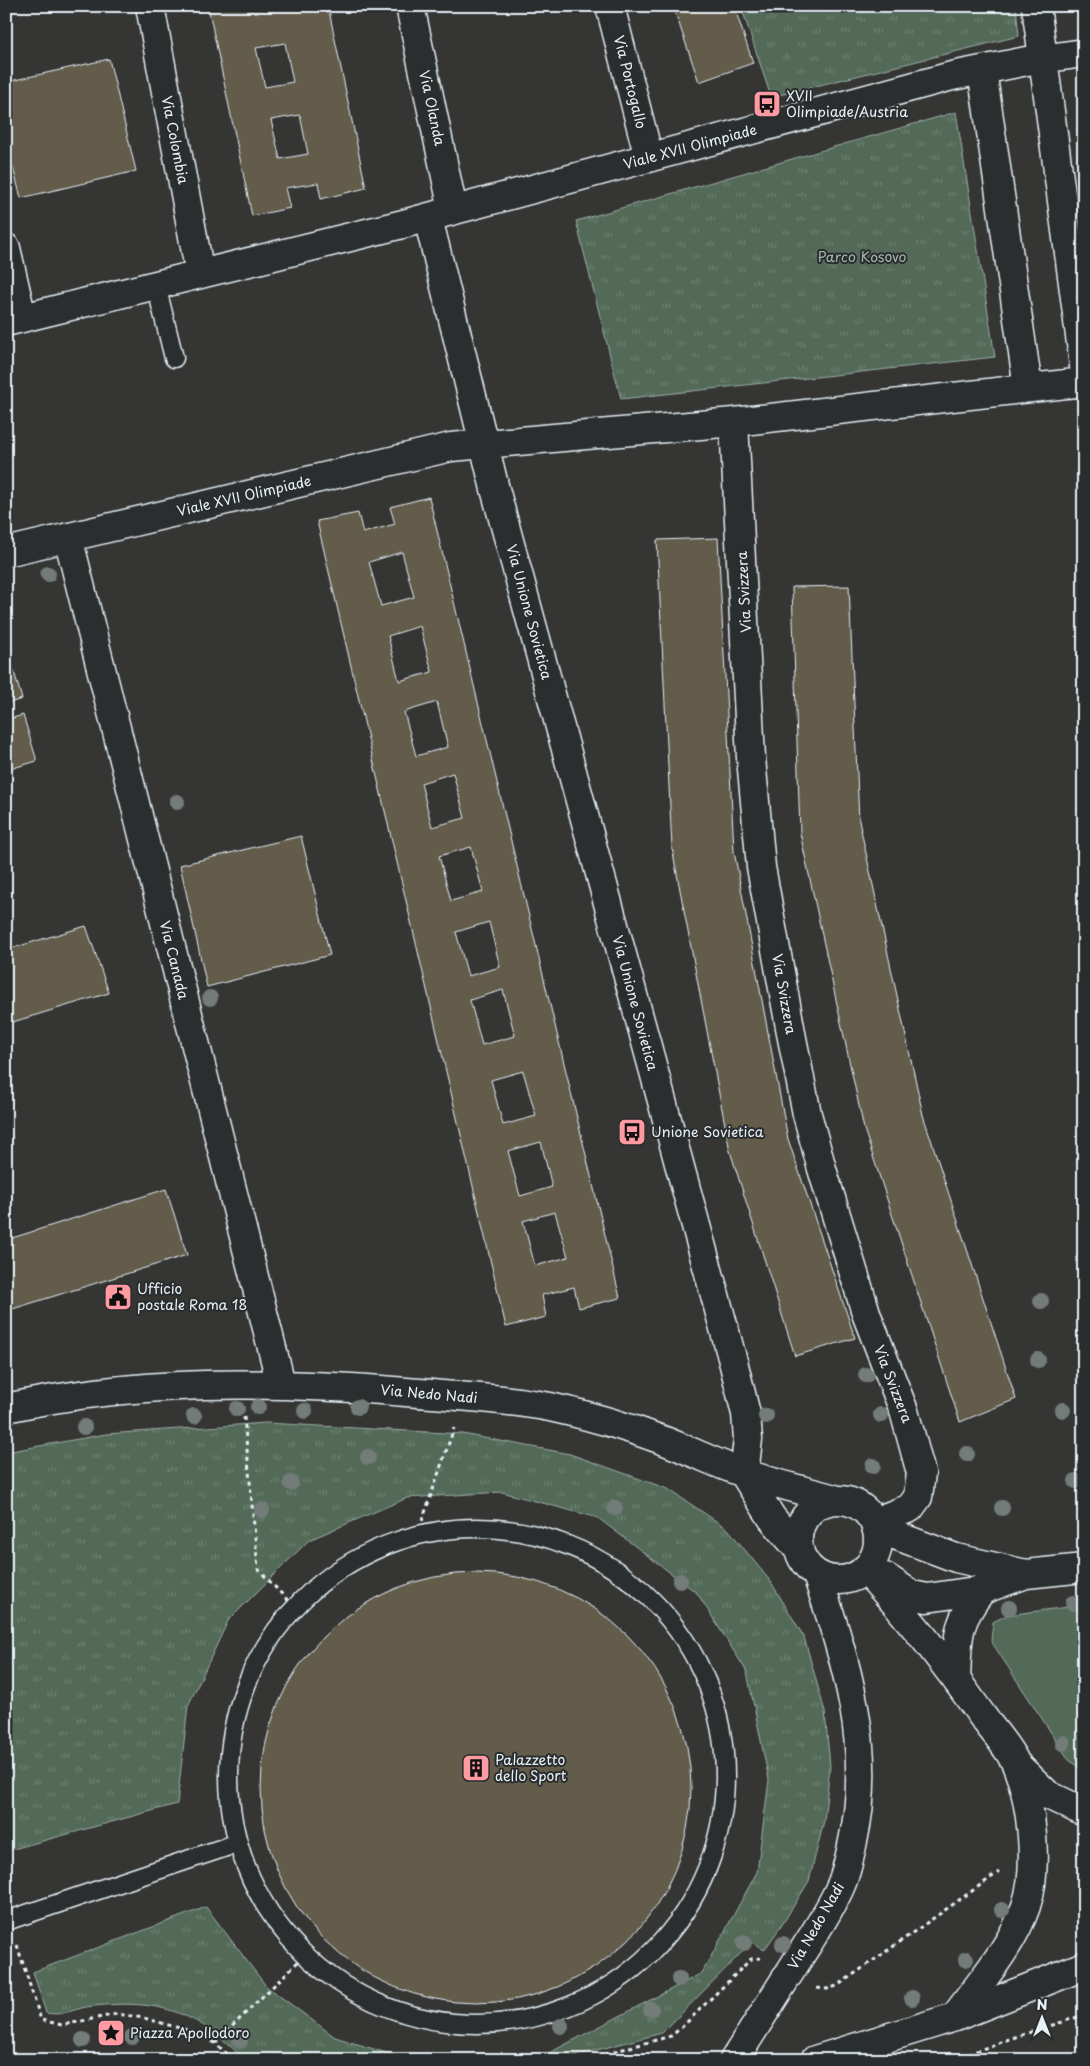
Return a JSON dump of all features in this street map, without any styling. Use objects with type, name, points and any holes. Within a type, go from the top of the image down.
[{"type":"street","name":"Via Colombia","points":[[150,6],[200,274]]},
{"type":"street","name":"Via Olanda","points":[[410,6],[440,214]]},
{"type":"street","name":"Via Portogallo","points":[[610,6],[649,158]]},
{"type":"street","points":[[1036,6],[1084,366]]},
{"type":"street","name":"Viale XVII Olimpiade","points":[[14,320],[440,214],[929,82],[1043,58],[1084,53]]},
{"type":"street","points":[[982,70],[1028,388]]},
{"type":"street","points":[[440,214],[483,443]]},
{"type":"street","points":[[6,248],[14,320]]},
{"type":"street","name":"Viale XVII Olimpiade","points":[[6,552],[451,447],[734,422],[1084,382]]},
{"type":"street","name":"Via Svizzera","points":[[734,422],[751,758],[761,867],[807,1114],[867,1316],[904,1412],[921,1473],[918,1497],[910,1508],[875,1525]]},
{"type":"street","name":"Via Unione Sovietica","points":[[483,443],[734,1365],[746,1414],[748,1439],[744,1474]]},
{"type":"street","name":"Via Canada","points":[[68,537],[281,1384]]},
{"type":"street","name":"Via Nedo Nadi","points":[[6,1408],[71,1395],[141,1388],[214,1384],[281,1384],[463,1396],[551,1407],[662,1440],[744,1474],[849,1502],[859,1506],[875,1525]]},
{"type":"street","points":[[744,1474],[772,1518],[799,1550]]},
{"type":"street","points":[[799,1550],[798,1535],[801,1524],[807,1514],[826,1502],[838,1500]]},
{"type":"street","points":[[817,1575],[829,1579],[842,1580],[855,1577],[868,1567],[878,1544],[875,1525]]},
{"type":"street","points":[[875,1525],[956,1558],[1026,1574]]},
{"type":"street","name":"Via Nedo Nadi","points":[[734,2060],[834,1899],[847,1867],[860,1801],[861,1774],[858,1722],[848,1676],[837,1633],[817,1575],[809,1568],[799,1550]]},
{"type":"street","points":[[868,1567],[904,1591],[919,1597],[941,1597],[982,1590],[1026,1574],[1084,1568]]},
{"type":"street","points":[[868,1567],[956,1678],[1015,1763],[1048,1795],[1084,1812]]},
{"type":"street","points":[[956,1678],[960,1624],[982,1590]]},
{"type":"street","points":[[955,2017],[1011,1938],[1022,1918],[1030,1892],[1032,1872],[1029,1815],[1027,1800],[1015,1763]]},
{"type":"street","points":[[815,2060],[955,2017],[1084,1966]]},
{"type":"lane","points":[[156,285],[174,358]]},
{"type":"lane","points":[[478,1529],[522,1533],[572,1547],[596,1559],[640,1588],[659,1607],[691,1649],[710,1689],[720,1722],[724,1748],[725,1801],[714,1853],[696,1893],[678,1923],[643,1962],[600,1992],[576,2004],[551,2013],[499,2023],[446,2022],[420,2018],[370,2000],[325,1973],[287,1936],[271,1915],[246,1868],[238,1843],[232,1816],[229,1788],[230,1759],[237,1713],[249,1678],[262,1653],[295,1608],[321,1583],[351,1563],[383,1547],[417,1536],[443,1531],[478,1529]]},
{"type":"lane","points":[[6,1921],[238,1843]]},
{"type":"path","points":[[244,1417],[258,1569],[295,1608]]},
{"type":"path","points":[[417,1536],[454,1428]]},
{"type":"path","points":[[814,1987],[827,1989],[837,1986],[1002,1870]]},
{"type":"path","points":[[215,2043],[305,1955]]},
{"type":"path","points":[[582,2060],[671,2036],[751,1959],[766,1958]]},
{"type":"path","points":[[22,1960],[41,2020],[62,2025],[117,2014],[144,2018],[190,2031],[215,2043],[234,2060]]},
{"type":"path","points":[[953,2060],[1006,2040],[1084,2015]]},
{"type":"green space","points":[[741,6],[1016,6],[1019,36],[771,97]]},
{"type":"green space","name":"Parco Kosovo","points":[[956,112],[995,357],[621,399],[576,221]]},
{"type":"green space","points":[[266,1423],[463,1434],[570,1454],[668,1489],[728,1529],[771,1582],[804,1637],[825,1712],[830,1767],[824,1821],[809,1881],[764,1950],[752,1942],[662,2033],[559,2060],[542,2060],[549,2053],[702,1973],[757,1872],[769,1780],[747,1672],[697,1593],[598,1518],[502,1492],[407,1498],[309,1540],[228,1621],[188,1706],[177,1804],[6,1851],[6,1452],[106,1434]]},
{"type":"green space","points":[[1084,1605],[1084,1772],[1069,1760],[991,1641],[993,1622],[1007,1615]]},
{"type":"green space","points":[[206,1907],[266,1986],[335,2037],[409,2060],[245,2060],[211,2030],[177,2012],[159,2007],[118,2004],[88,2007],[59,2014],[46,2013],[33,1972]]},
{"type":"building","points":[[208,6],[249,6],[250,10],[271,6],[328,6],[366,188],[321,199],[318,183],[285,188],[290,208],[252,216]],"holes":[[[285,43],[293,82],[265,87],[256,48]],[[300,115],[308,154],[280,159],[271,120]]]},
{"type":"building","points":[[673,6],[734,6],[753,63],[699,82]]},
{"type":"building","points":[[109,59],[136,171],[21,198],[6,141],[6,82]]},
{"type":"building","points":[[429,497],[620,1298],[579,1308],[574,1287],[542,1295],[546,1317],[506,1327],[317,521],[358,513],[363,533],[395,524],[390,507]],"holes":[[[402,552],[414,597],[381,606],[369,562]],[[420,626],[432,672],[399,681],[388,636]],[[437,702],[448,747],[416,756],[404,712]],[[453,773],[465,818],[432,827],[421,783]],[[471,847],[483,892],[451,901],[439,856]],[[489,922],[500,967],[468,976],[456,932]],[[503,990],[515,1036],[482,1045],[470,1000]],[[523,1071],[536,1116],[503,1125],[491,1080]],[[541,1142],[552,1187],[520,1196],[508,1151]],[[555,1212],[568,1257],[535,1266],[523,1221]]]},
{"type":"building","points":[[718,538],[734,851],[788,1139],[855,1338],[795,1356],[730,1151],[672,848],[657,540]]},
{"type":"building","points":[[849,586],[859,821],[923,1115],[1016,1399],[960,1422],[864,1129],[800,833],[792,587]]},
{"type":"building","points":[[10,658],[22,699],[6,704],[6,659]]},
{"type":"building","points":[[23,715],[37,761],[6,770],[6,720]]},
{"type":"building","points":[[301,836],[330,955],[207,987],[180,865]]},
{"type":"building","points":[[86,926],[109,993],[6,1024],[6,950]]},
{"type":"building","points":[[166,1189],[187,1255],[6,1311],[6,1240]]},
{"type":"building","name":"Palazzetto dello Sport","points":[[476,1573],[518,1577],[558,1589],[595,1609],[628,1636],[655,1669],[675,1706],[687,1746],[691,1788],[687,1830],[675,1870],[655,1907],[628,1940],[595,1967],[558,1987],[518,1999],[476,2003],[434,1999],[394,1987],[357,1967],[324,1940],[297,1907],[277,1870],[265,1830],[261,1788],[265,1746],[277,1706],[297,1669],[324,1636],[357,1609],[394,1589],[434,1577]]},
{"type":"place","name":"XVII Olimpiade/Austria","points":[[767,104]]},
{"type":"place","name":"Unione Sovietica","points":[[632,1132]]},
{"type":"place","name":"Ufficio postale Roma 18","points":[[118,1297]]},
{"type":"place","name":"Palazzetto dello Sport","points":[[476,1768]]},
{"type":"place","name":"Piazza Apollodoro","points":[[111,2033]]}]
